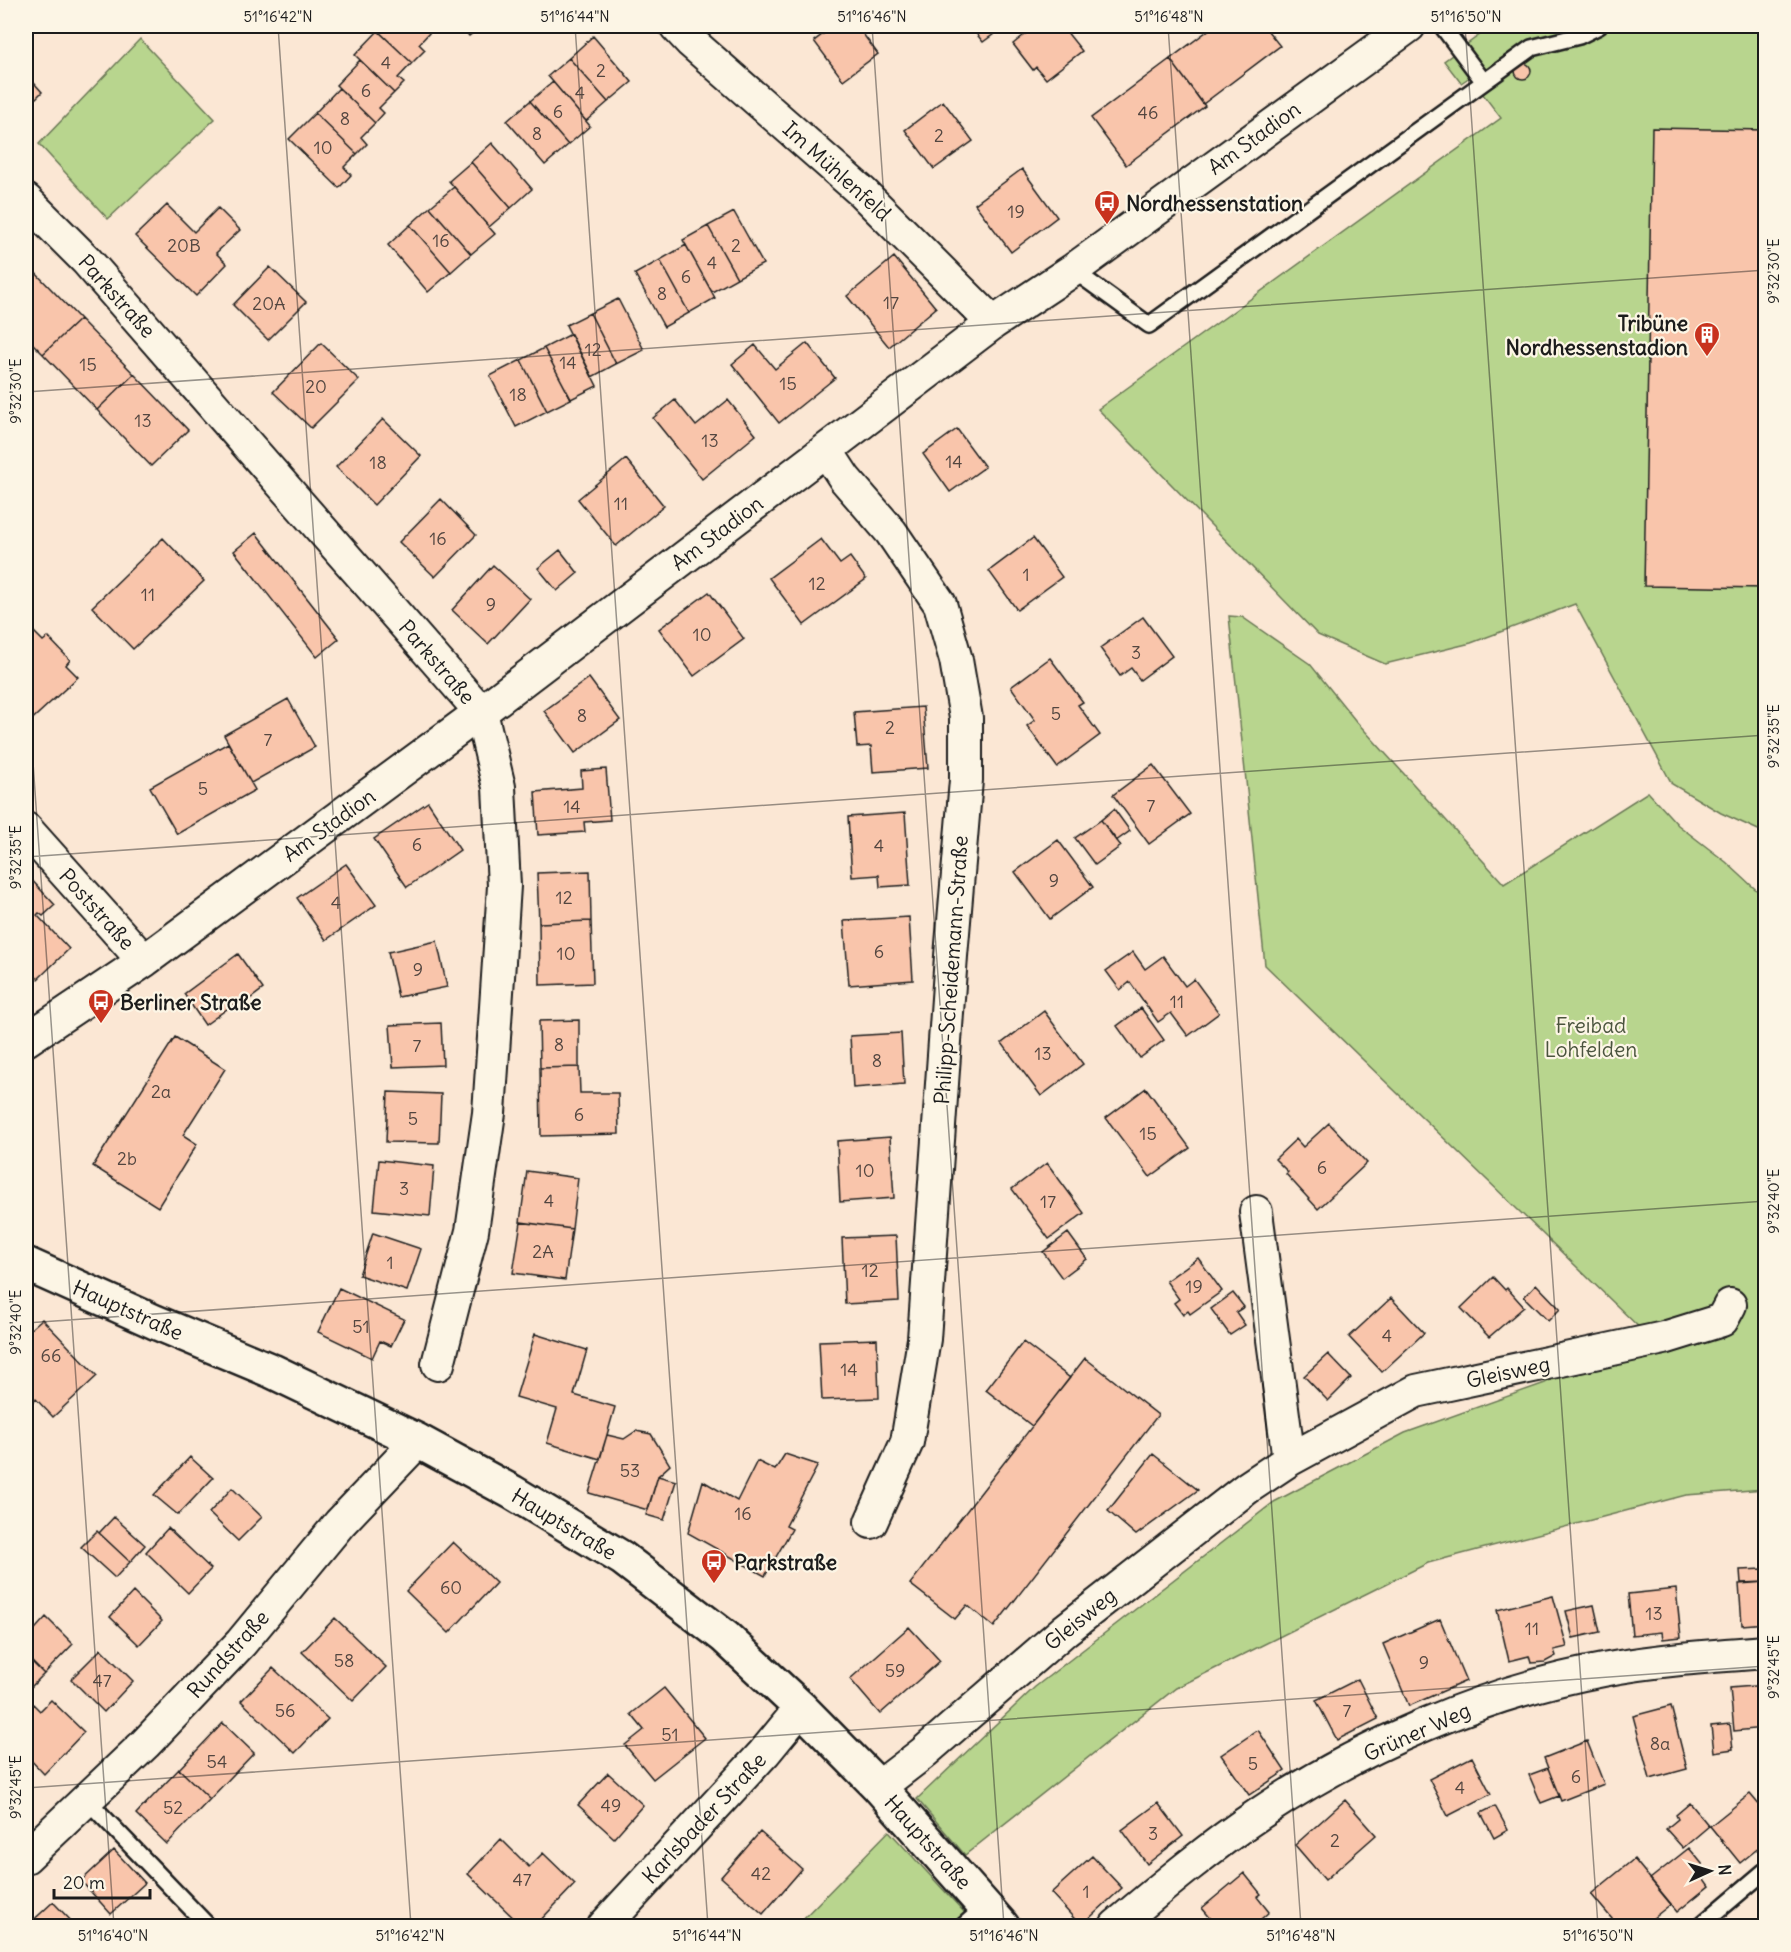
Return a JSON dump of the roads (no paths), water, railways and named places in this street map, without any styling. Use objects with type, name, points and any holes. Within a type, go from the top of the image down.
[{"type":"main road","name":"Hauptstraße","points":[[26,1264],[272,1371],[418,1441],[512,1492],[622,1558],[725,1637],[801,1708],[879,1787],[983,1920]]},
{"type":"street","name":"Im Mühlenfeld","points":[[676,26],[691,42],[862,192],[993,323]]},
{"type":"street","name":"Am Stadion","points":[[26,1040],[144,961],[481,712],[993,323],[1073,270],[1409,26]]},
{"type":"street","name":"Parkstraße","points":[[26,200],[86,260],[481,712],[499,787],[504,886],[489,1113],[472,1231],[438,1364]]},
{"type":"street","name":"Philipp-Scheidemann-Straße","points":[[826,450],[845,479],[891,532],[939,604],[956,660],[966,718],[965,787],[924,1339],[907,1442],[871,1522]]},
{"type":"street","name":"Poststraße","points":[[26,829],[144,961]]},
{"type":"street","points":[[1256,1212],[1289,1460]]},
{"type":"street","name":"Gleisweg","points":[[879,1787],[922,1754],[1065,1630],[1247,1488],[1289,1460],[1416,1391],[1664,1338],[1722,1320],[1730,1305]]},
{"type":"street","name":"Rundstraße","points":[[26,1857],[145,1744],[241,1643],[340,1522],[418,1441]]},
{"type":"street","name":"Grüner Weg","points":[[1116,1926],[1198,1858],[1263,1811],[1393,1739],[1463,1710],[1533,1687],[1604,1670],[1766,1652]]},
{"type":"street","name":"Karlsbader Straße","points":[[604,1926],[764,1753],[801,1708]]},
{"type":"lane","points":[[1442,26],[1484,82]]},
{"type":"lane","points":[[1073,270],[1149,325],[1531,48],[1579,36],[1599,26]]},
{"type":"lane","points":[[87,1800],[208,1926]]},
{"type":"lane","points":[[1700,1926],[1766,1870]]},
{"type":"place","name":"Nordhessenstation","points":[[1107,226]]},
{"type":"place","name":"Tribüne Nordhessenstadion","points":[[1707,358]]},
{"type":"place","name":"Berliner Straße","points":[[101,1025]]},
{"type":"place","name":"Parkstraße","points":[[714,1585]]},
{"type":"park label","name":"Freibad Lohfelden","points":[[1591,1037]]}]
